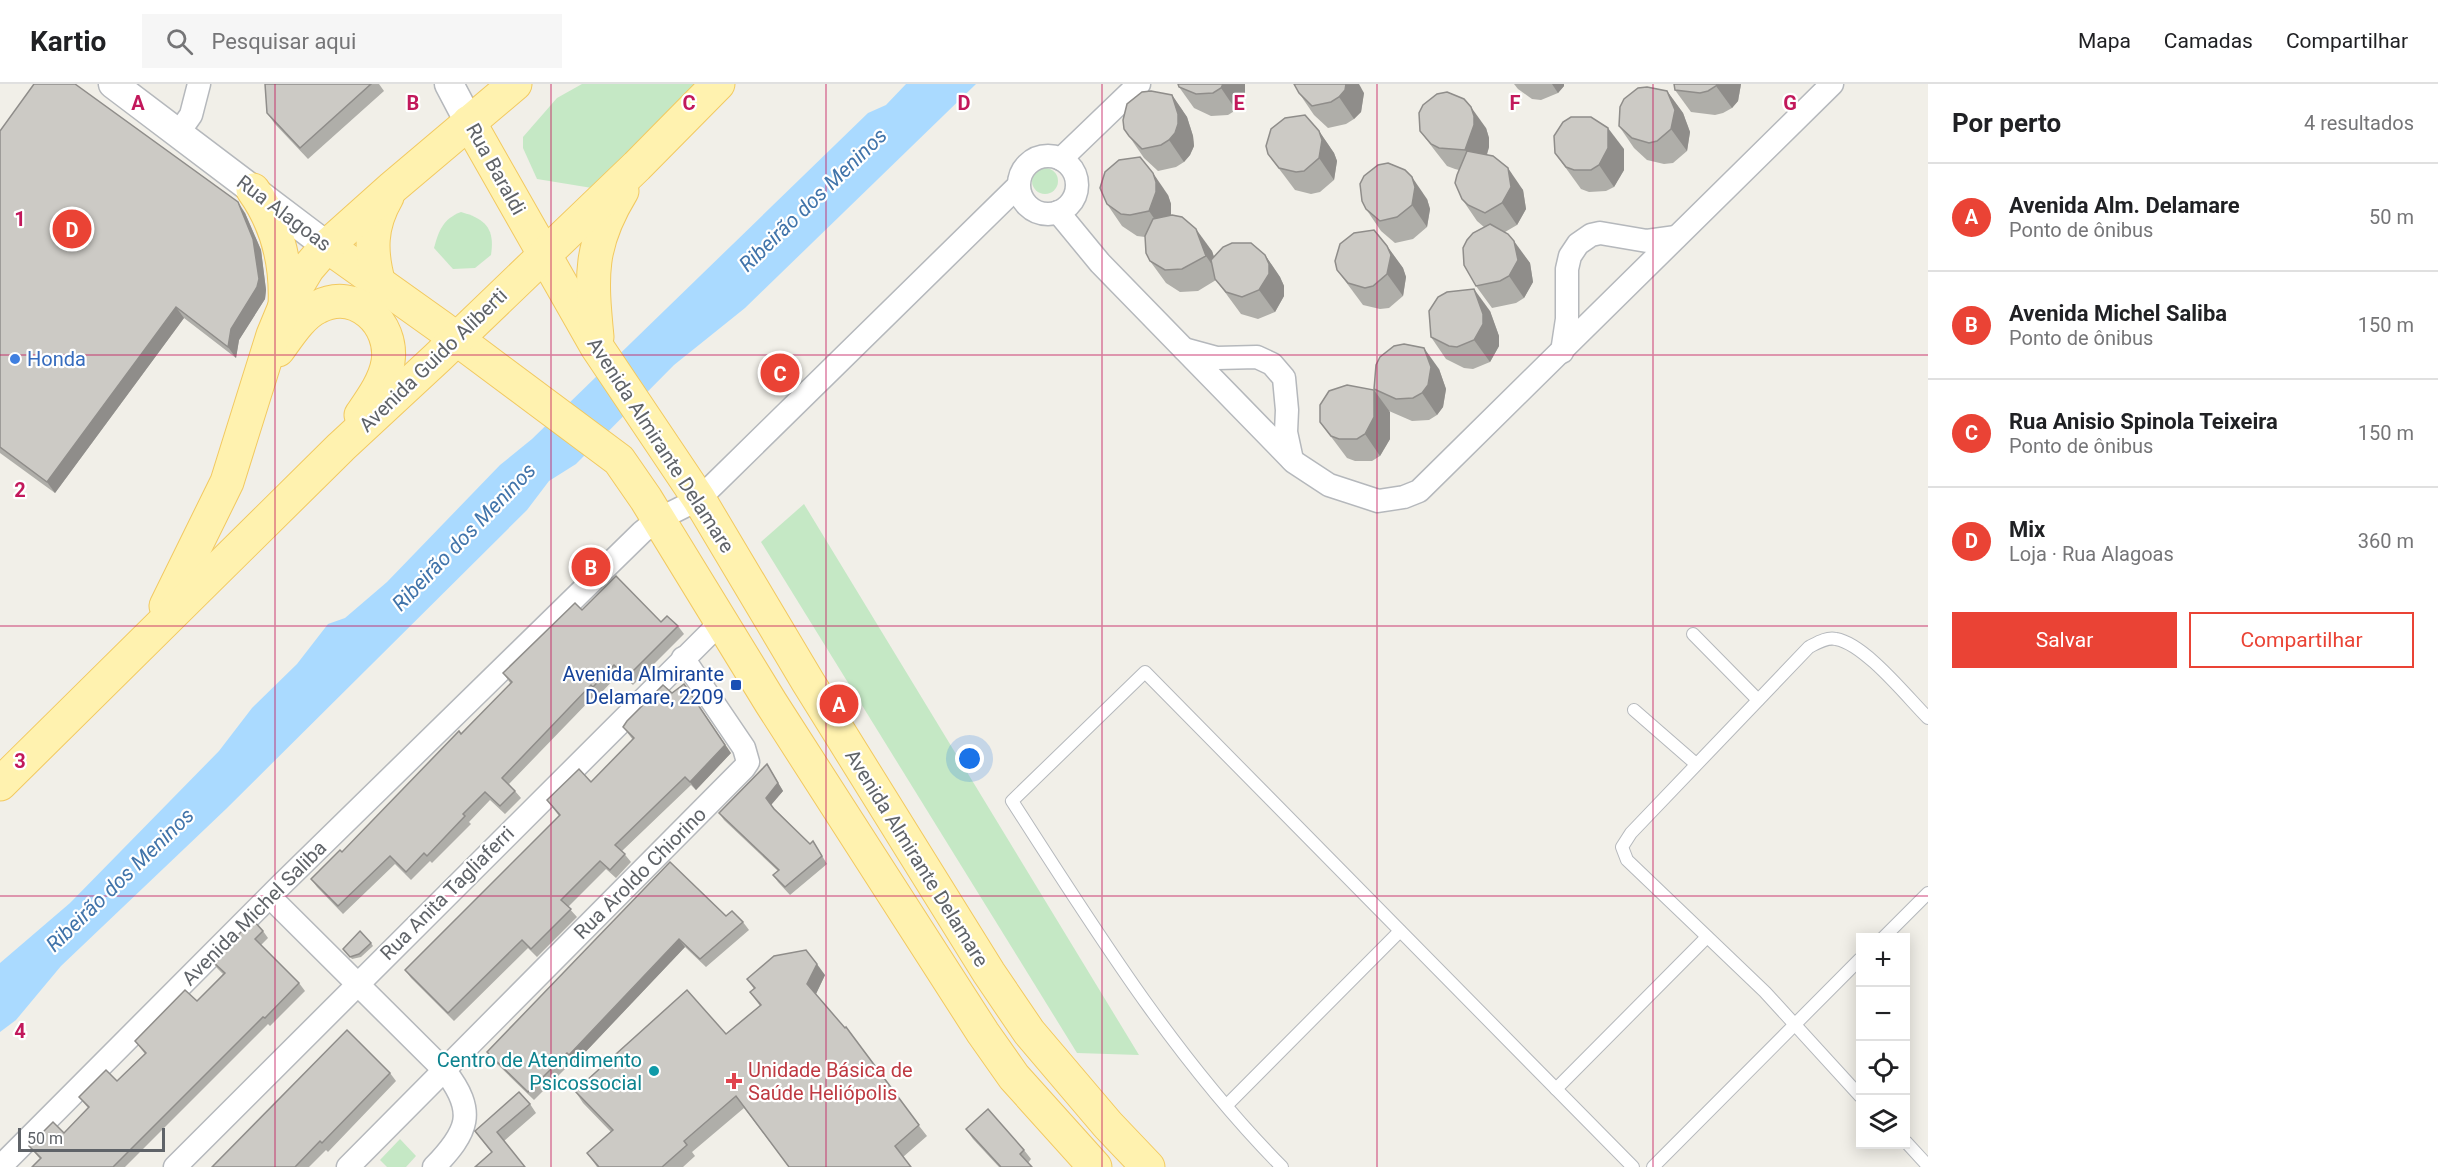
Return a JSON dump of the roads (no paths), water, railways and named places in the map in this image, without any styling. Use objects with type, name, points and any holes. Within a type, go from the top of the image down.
[{"type":"main road","name":"Avenida Guido Aliberti","points":[[149,636],[194,554],[227,482],[260,375],[285,306],[308,268],[327,246],[393,187],[515,84]]},
{"type":"main road","name":"Avenida Guido Aliberti","points":[[0,784],[341,447],[637,166],[718,84]]},
{"type":"main road","name":"Rua Baraldi","points":[[469,122],[543,254]]},
{"type":"main road","points":[[599,350],[592,290],[594,256],[607,219],[637,166]]},
{"type":"main road","points":[[379,284],[372,255],[372,234],[378,215],[393,187]]},
{"type":"main road","points":[[253,190],[271,220],[279,242],[285,277],[285,306]]},
{"type":"main road","name":"Rua Alagoas","points":[[327,246],[456,339]]},
{"type":"main road","name":"Avenida Almirante Delamare","points":[[543,254],[599,350],[699,499],[824,709],[989,973],[1029,1032],[1148,1167]]},
{"type":"main road","points":[[260,375],[301,320],[316,308],[327,303],[346,302],[369,311],[386,334],[388,364],[377,390],[341,447]]},
{"type":"main road","name":"Avenida Almirante Delamare","points":[[456,339],[619,460],[646,499],[771,703],[942,971],[1014,1077],[1095,1167]]},
{"type":"main road","points":[[942,971],[979,1002],[1024,1066],[1064,1108],[1072,1112],[1079,1111],[1083,1107],[1084,1097]]},
{"type":"street","name":"Rua Alagoas","points":[[113,84],[327,246]]},
{"type":"street","points":[[178,132],[191,115],[199,84]]},
{"type":"street","name":"Rua Baraldi","points":[[449,84],[469,122]]},
{"type":"street","points":[[1061,159],[1139,84]]},
{"type":"street","points":[[1058,212],[1100,263],[1292,460],[1329,485],[1378,501],[1404,497],[1419,491],[1562,352],[1824,88]]},
{"type":"street","points":[[1041,156],[1061,159],[1069,165],[1077,182],[1073,200],[1058,212],[1049,214],[1032,209],[1020,195],[1018,186],[1020,176],[1032,160],[1041,156]]},
{"type":"street","name":"Avenida Michel Saliba","points":[[0,1167],[270,897],[657,520],[699,499],[1018,186]]},
{"type":"street","points":[[1562,352],[1567,320],[1567,269],[1570,256],[1578,244],[1591,235],[1600,233],[1647,241],[1676,237]]},
{"type":"street","points":[[1183,349],[1217,358],[1257,357],[1272,364],[1284,378],[1287,410],[1286,432],[1292,460]]},
{"type":"street","name":"Rua Anita Tagliaferri","points":[[175,1167],[722,621]]},
{"type":"street","name":"Rua Aroldo Chiorino","points":[[445,1071],[748,762],[744,748],[683,658]]},
{"type":"street","points":[[270,897],[445,1071],[458,1088],[464,1102],[465,1118],[462,1133],[448,1153],[434,1167]]},
{"type":"street","points":[[348,1167],[445,1071]]},
{"type":"lane","points":[[1693,634],[1758,700]]},
{"type":"lane","points":[[1859,1095],[1765,992],[1627,860],[1622,847],[1631,833],[1809,647],[1822,640],[1834,638],[1851,644],[1866,655],[1928,718]]},
{"type":"lane","points":[[1282,1167],[1227,1106],[1174,1041],[1123,972],[1012,801],[1144,672],[1634,1167]]},
{"type":"lane","points":[[1634,710],[1696,764]]},
{"type":"lane","points":[[1888,933],[1928,893]]},
{"type":"lane","points":[[1227,1106],[1400,931]]},
{"type":"lane","points":[[1556,1089],[1707,937]]},
{"type":"lane","points":[[1653,1167],[1856,964]]},
{"type":"lane","points":[[1910,1147],[1928,1166]]},
{"type":"water","name":"Ribeirão dos Meninos","points":[[906,84],[976,84],[745,308],[674,365],[576,464],[549,481],[527,510],[226,809],[61,966],[16,1020],[0,1032],[0,963],[70,903],[219,751],[252,708],[297,664],[328,624],[345,618],[387,582],[500,465],[532,439],[868,113],[886,105]]},
{"type":"place","name":"Mix","points":[[72,229]]},
{"type":"place","name":"Honda","points":[[15,359]]},
{"type":"place","name":"Rua Anisio Spinola Teixeira","points":[[780,373]]},
{"type":"place","name":"Avenida Michel Saliba","points":[[591,567]]},
{"type":"place","name":"Avenida Almirante Delamare, 2209","points":[[736,685]]},
{"type":"place","name":"Avenida Alm. Delamare","points":[[839,704]]},
{"type":"place","name":"Centro de Atendimento Psicossocial","points":[[654,1071]]},
{"type":"place","name":"Unidade Básica de Saúde Heliópolis","points":[[734,1081]]}]
